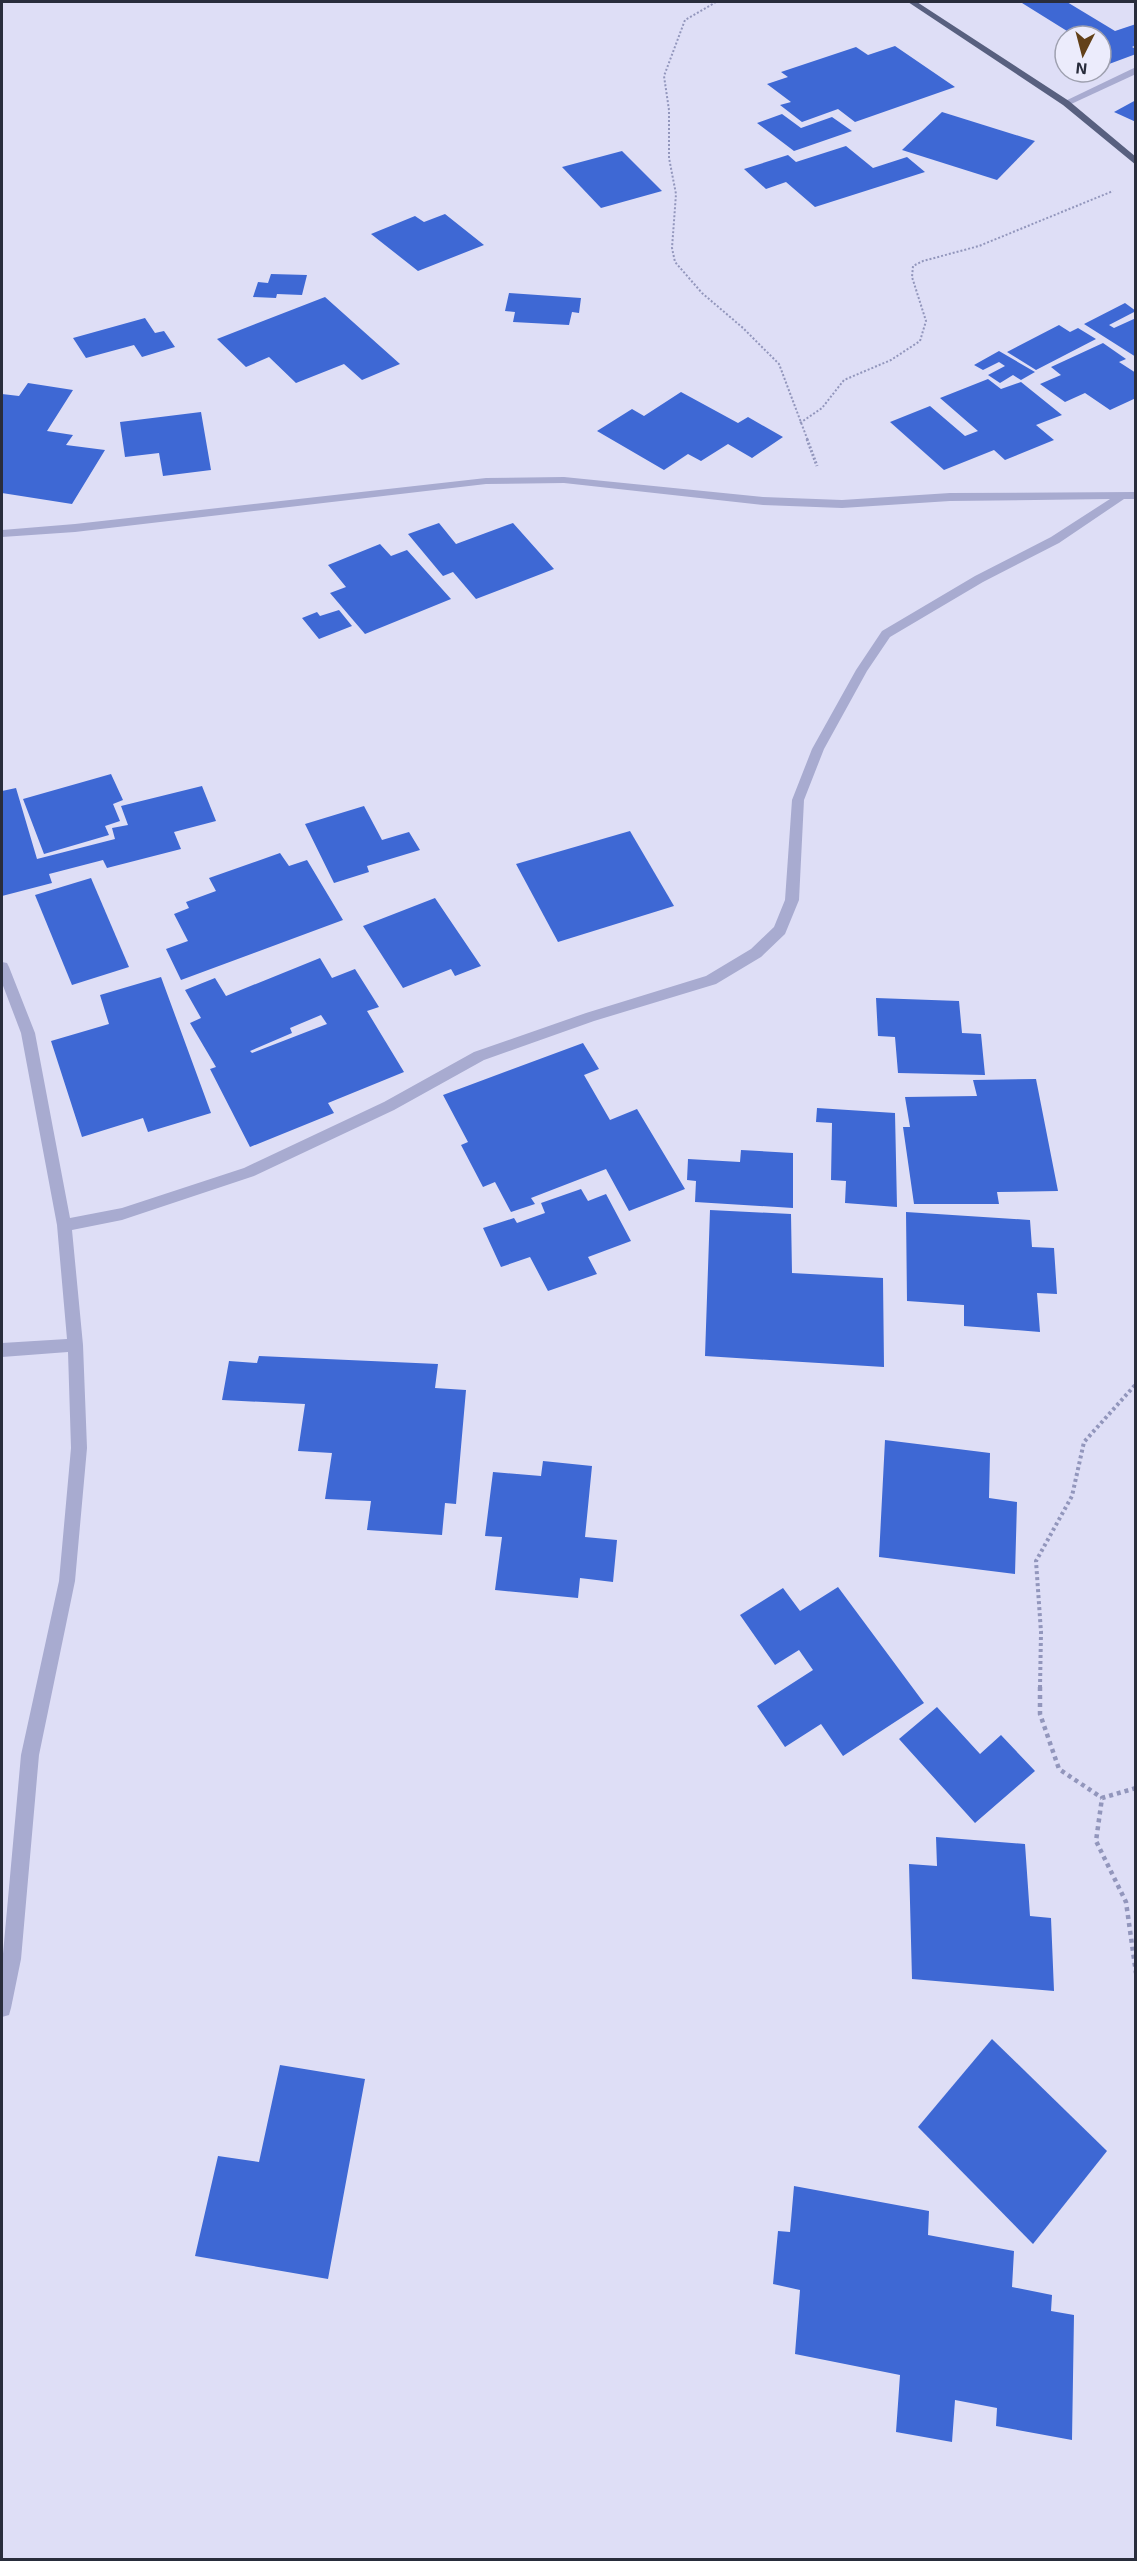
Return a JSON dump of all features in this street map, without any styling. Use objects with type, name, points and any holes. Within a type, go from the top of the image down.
[{"type":"main road","points":[[912,2],[1065,103],[1136,162]]},
{"type":"street","points":[[1065,103],[1136,70]]},
{"type":"street","points":[[2,534],[99,526],[486,481],[564,480],[763,501],[842,504],[950,497],[1119,497],[1136,495]]},
{"type":"street","points":[[64,1225],[122,1214],[249,1172],[389,1106],[479,1056],[591,1017],[711,980],[756,953],[780,930],[792,900],[798,800],[818,749],[862,669],[886,634],[970,585],[1055,540],[1119,497]]},
{"type":"street","points":[[2,967],[28,1033],[64,1225],[75,1345],[79,1448],[67,1581],[30,1755],[12,1959],[2,2008]]},
{"type":"street","points":[[2,1350],[75,1345]]},
{"type":"path","points":[[716,2],[686,20],[676,39],[664,76],[669,110],[669,158],[676,194],[672,248],[675,262],[702,293],[743,328],[779,364],[814,463],[842,504]]},
{"type":"path","points":[[800,423],[822,408],[844,380],[891,360],[920,341],[926,321],[912,277],[914,266],[923,261],[979,246],[1117,189]]},
{"type":"path","points":[[1102,1798],[1059,1769],[1040,1714],[1041,1632],[1036,1562],[1072,1496],[1084,1442],[1136,1384]]},
{"type":"path","points":[[1102,1798],[1136,1788]]},
{"type":"path","points":[[1102,1798],[1096,1841],[1126,1902],[1136,1973]]},
{"type":"building","points":[[1067,2],[1103,24],[1056,24],[1022,3]]},
{"type":"building","points":[[1136,24],[1136,45],[1132,47],[1136,49],[1136,54],[1113,63],[1113,30]]},
{"type":"building","points":[[895,46],[955,87],[855,122],[838,109],[802,122],[780,105],[791,102],[767,84],[788,77],[781,72],[856,47],[868,55]]},
{"type":"building","points":[[1136,100],[1136,122],[1114,112]]},
{"type":"building","points":[[942,112],[1035,141],[997,180],[902,150]]},
{"type":"building","points":[[782,114],[801,128],[832,117],[852,131],[794,151],[757,123]]},
{"type":"building","points":[[846,146],[873,168],[907,157],[925,172],[815,207],[786,182],[766,189],[744,169],[788,155],[796,162]]},
{"type":"building","points":[[622,151],[662,191],[601,208],[562,167]]},
{"type":"building","points":[[445,214],[484,245],[418,271],[371,234],[415,216],[424,222]]},
{"type":"building","points":[[271,274],[307,275],[302,295],[277,294],[276,298],[253,297],[258,282],[268,283]]},
{"type":"building","points":[[509,293],[581,298],[579,313],[572,312],[569,325],[513,322],[515,312],[505,311]]},
{"type":"building","points":[[325,297],[400,364],[362,380],[344,364],[296,383],[269,357],[246,367],[217,339]]},
{"type":"building","points":[[1125,303],[1136,311],[1109,325],[1114,328],[1136,318],[1136,357],[1084,324]]},
{"type":"building","points":[[145,318],[155,333],[164,331],[175,347],[142,357],[134,345],[86,358],[73,338]]},
{"type":"building","points":[[1059,325],[1070,332],[1078,328],[1096,339],[1036,370],[1007,352]]},
{"type":"building","points":[[1103,343],[1126,359],[1119,362],[1136,373],[1136,398],[1110,410],[1085,393],[1065,402],[1040,384],[1061,375],[1051,367]]},
{"type":"building","points":[[999,351],[1035,372],[1021,380],[1013,375],[1000,383],[988,375],[1005,366],[999,362],[983,370],[974,365]]},
{"type":"building","points":[[988,379],[1001,389],[1021,382],[1062,415],[1036,425],[1054,440],[1005,460],[994,450],[944,470],[890,422],[930,406],[965,436],[978,431],[940,398]]},
{"type":"building","points":[[28,383],[73,390],[47,431],[73,435],[66,445],[105,450],[72,504],[2,493],[2,394],[19,396]]},
{"type":"building","points":[[681,392],[738,423],[748,417],[783,437],[752,458],[728,444],[701,461],[688,454],[664,470],[597,431],[632,409],[644,416]]},
{"type":"building","points":[[201,412],[211,470],[163,476],[159,453],[125,457],[120,422]]},
{"type":"building","points":[[439,523],[456,544],[513,523],[554,569],[476,599],[453,572],[443,576],[408,534]]},
{"type":"building","points":[[380,544],[391,556],[407,550],[451,599],[365,634],[330,593],[346,587],[328,565]]},
{"type":"building","points":[[339,610],[352,626],[319,639],[302,618],[317,612],[320,616]]},
{"type":"building","points":[[111,774],[123,800],[113,804],[120,821],[105,826],[109,835],[44,854],[23,799]]},
{"type":"building","points":[[202,786],[216,821],[174,832],[181,849],[107,868],[103,860],[49,874],[52,883],[2,896],[2,791],[16,788],[37,859],[115,839],[112,828],[128,825],[121,806]]},
{"type":"building","points":[[364,806],[382,840],[409,832],[420,850],[367,866],[369,872],[334,883],[305,824]]},
{"type":"building","points":[[630,831],[674,906],[558,942],[516,864]]},
{"type":"building","points":[[280,853],[289,866],[307,860],[343,920],[181,980],[166,949],[188,941],[174,914],[189,908],[186,902],[216,891],[209,878]]},
{"type":"building","points":[[91,878],[129,967],[72,985],[35,895]]},
{"type":"building","points":[[435,898],[481,966],[455,976],[451,969],[403,988],[363,926]]},
{"type":"building","points":[[320,958],[332,978],[355,969],[379,1007],[367,1011],[404,1072],[328,1103],[334,1113],[250,1147],[210,1069],[216,1067],[190,1023],[201,1018],[185,990],[215,978],[226,996]],"holes":[[[321,1015],[327,1024],[252,1053],[250,1051],[292,1033],[290,1028]]]},
{"type":"building","points":[[161,977],[211,1113],[148,1132],[143,1118],[82,1137],[51,1041],[109,1024],[100,995]]},
{"type":"building","points":[[876,998],[959,1001],[962,1033],[981,1034],[985,1075],[898,1073],[895,1037],[878,1036]]},
{"type":"building","points":[[583,1043],[599,1069],[584,1075],[610,1120],[637,1109],[685,1189],[629,1211],[606,1169],[531,1198],[535,1204],[511,1212],[495,1182],[483,1187],[461,1145],[468,1142],[443,1095]]},
{"type":"building","points":[[1036,1079],[1058,1191],[997,1192],[999,1204],[914,1204],[903,1127],[910,1127],[905,1097],[977,1096],[973,1080]]},
{"type":"building","points":[[817,1108],[895,1113],[897,1207],[845,1203],[846,1181],[831,1180],[832,1123],[816,1122]]},
{"type":"building","points":[[741,1150],[793,1153],[793,1208],[695,1202],[696,1181],[687,1180],[688,1159],[740,1162]]},
{"type":"building","points":[[581,1189],[588,1201],[606,1194],[631,1241],[588,1257],[597,1274],[548,1291],[530,1257],[501,1267],[483,1228],[514,1218],[517,1223],[545,1213],[541,1203]]},
{"type":"building","points":[[710,1210],[791,1214],[792,1273],[883,1278],[884,1367],[705,1356]]},
{"type":"building","points":[[906,1212],[1030,1220],[1032,1247],[1054,1248],[1057,1294],[1037,1293],[1040,1332],[964,1326],[964,1305],[907,1301]]},
{"type":"building","points":[[259,1356],[438,1364],[435,1388],[466,1390],[456,1504],[445,1503],[442,1535],[367,1530],[371,1501],[325,1499],[332,1453],[298,1451],[305,1404],[222,1400],[229,1361],[257,1363]]},
{"type":"building","points":[[885,1440],[990,1453],[989,1498],[1017,1502],[1015,1574],[879,1557]]},
{"type":"building","points":[[543,1461],[592,1466],[585,1537],[617,1540],[613,1582],[580,1578],[578,1598],[495,1590],[502,1537],[485,1536],[493,1472],[541,1476]]},
{"type":"building","points":[[838,1587],[924,1703],[843,1756],[821,1724],[785,1747],[757,1706],[813,1670],[799,1650],[775,1665],[740,1615],[783,1588],[800,1611]]},
{"type":"building","points":[[937,1707],[980,1754],[1001,1735],[1035,1771],[975,1823],[899,1739]]},
{"type":"building","points":[[936,1837],[1025,1844],[1030,1916],[1051,1918],[1054,1991],[912,1979],[909,1864],[937,1866]]},
{"type":"building","points":[[992,2039],[1107,2151],[1033,2244],[918,2127]]},
{"type":"building","points":[[280,2065],[365,2079],[328,2279],[195,2256],[218,2156],[259,2162]]},
{"type":"building","points":[[794,2186],[929,2211],[928,2235],[1014,2251],[1012,2287],[1052,2295],[1051,2311],[1074,2315],[1072,2440],[996,2426],[997,2408],[955,2400],[952,2442],[896,2432],[900,2375],[795,2354],[800,2290],[773,2284],[778,2231],[790,2232]]}]
